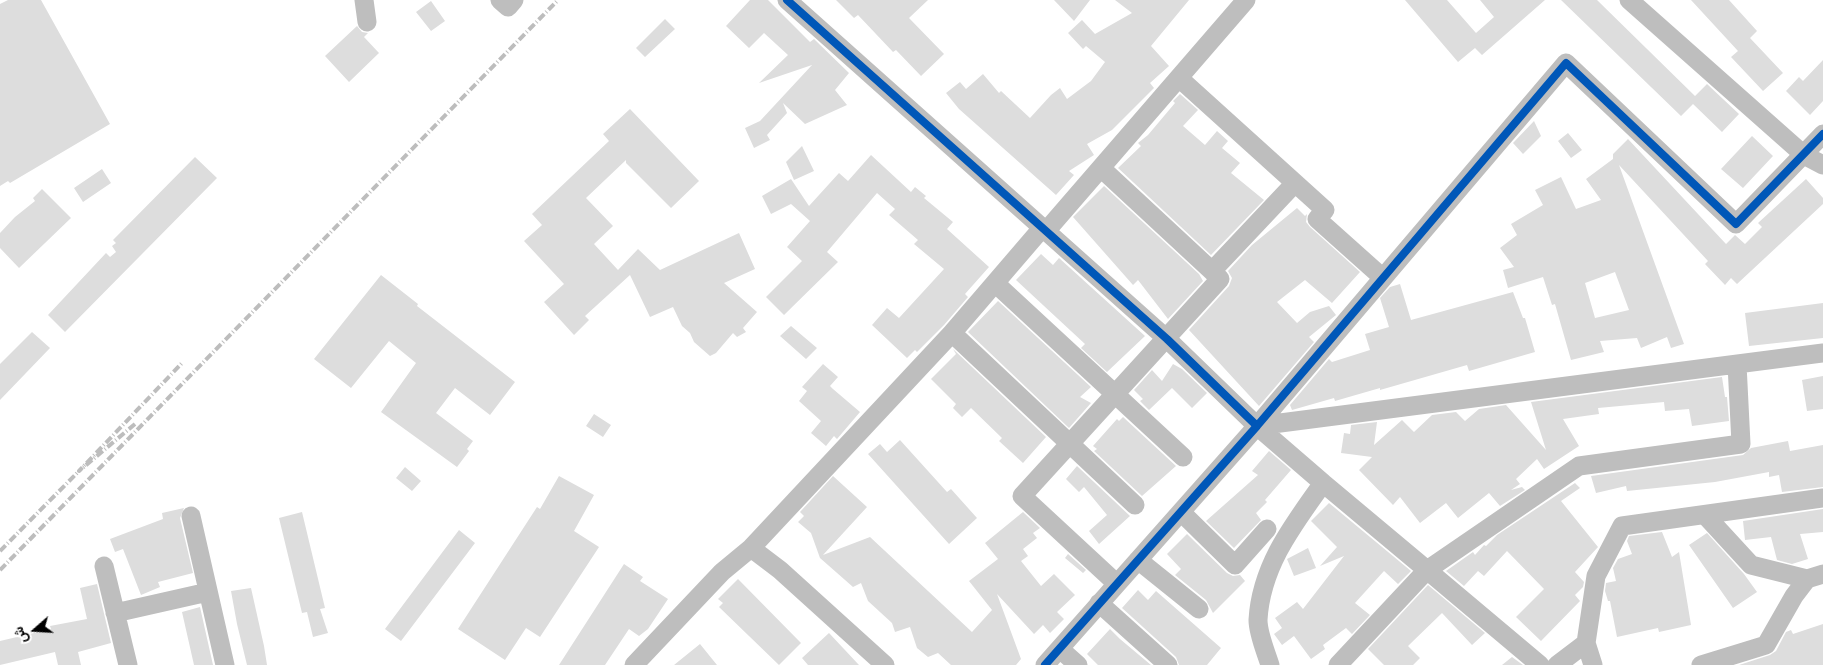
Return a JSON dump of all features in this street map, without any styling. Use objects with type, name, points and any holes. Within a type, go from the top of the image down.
[{"type":"street","points":[[364,0],[367,22]]},
{"type":"street","points":[[500,0],[508,7],[514,0]]},
{"type":"street","points":[[787,0],[1167,339],[1257,426],[1540,665]]},
{"type":"street","points":[[634,665],[722,572],[751,548],[952,333],[995,283],[1101,168],[1246,0]]},
{"type":"street","points":[[1629,0],[1804,155],[1823,165]]},
{"type":"street","points":[[1046,665],[1098,603],[1257,426],[1566,63],[1736,224],[1823,134]]},
{"type":"street","points":[[1179,78],[1325,210],[1318,219],[1383,278]]},
{"type":"street","points":[[1101,168],[1220,279],[1022,496],[1116,583]]},
{"type":"street","points":[[1212,271],[1295,183]]},
{"type":"street","points":[[995,283],[1183,458]]},
{"type":"street","points":[[952,333],[1135,505]]},
{"type":"street","points":[[1257,426],[1823,353]]},
{"type":"street","points":[[1338,665],[1427,570],[1580,466],[1741,444],[1738,364]]},
{"type":"street","points":[[1270,665],[1258,622],[1266,573],[1288,533],[1323,482]]},
{"type":"street","points":[[1593,665],[1586,643],[1596,576],[1622,526],[1823,498]]},
{"type":"street","points":[[1181,512],[1235,565],[1267,529]]},
{"type":"street","points":[[1705,515],[1751,565],[1815,577]]},
{"type":"street","points":[[191,516],[225,665]]},
{"type":"street","points":[[751,548],[780,570],[885,665]]},
{"type":"street","points":[[1138,560],[1199,609]]},
{"type":"street","points":[[104,566],[128,665]]},
{"type":"street","points":[[1701,665],[1766,645],[1794,596],[1815,577]]},
{"type":"street","points":[[115,613],[208,592]]},
{"type":"street","points":[[1098,603],[1168,665]]},
{"type":"street","points":[[1557,665],[1586,643]]},
{"type":"street","points":[[1060,649],[1078,665]]},
{"type":"building","points":[[8,0],[41,0],[110,124],[10,183],[8,181],[0,186],[0,4]]},
{"type":"building","points":[[750,0],[768,0],[810,42],[814,39],[849,73],[835,90],[847,105],[805,124],[783,103],[787,113],[767,135],[770,140],[754,148],[745,128],[760,121],[812,65],[759,83],[788,55],[764,33],[749,48],[726,26]]},
{"type":"building","points":[[836,0],[928,0],[909,18],[944,54],[921,76],[896,50],[893,52],[858,15],[854,18]]},
{"type":"building","points":[[1054,0],[1090,0],[1074,21]]},
{"type":"building","points":[[1115,0],[1189,0],[1151,46],[1169,66],[1150,83],[1154,88],[1112,130],[1087,144],[1094,155],[1069,171],[1074,175],[1056,195],[959,109],[946,93],[960,82],[966,89],[983,74],[999,93],[1001,91],[1030,118],[1060,88],[1067,99],[1091,81],[1105,62],[1086,46],[1083,49],[1068,33],[1082,20],[1095,34],[1132,13]]},
{"type":"building","points":[[1405,0],[1447,0],[1476,33],[1494,17],[1480,0],[1545,0],[1482,55],[1475,48],[1458,62]]},
{"type":"building","points":[[1561,0],[1597,0],[1695,96],[1707,84],[1739,114],[1722,132],[1693,104],[1681,116]]},
{"type":"building","points":[[1691,0],[1729,0],[1757,31],[1750,38],[1783,73],[1763,91],[1731,57],[1738,51]]},
{"type":"building","points":[[431,1],[445,21],[431,31],[416,12]]},
{"type":"building","points":[[665,19],[675,29],[645,57],[636,48]]},
{"type":"building","points":[[357,26],[362,32],[368,33],[364,37],[379,53],[349,82],[325,56]]},
{"type":"building","points":[[1823,60],[1823,101],[1810,115],[1786,91],[1799,77],[1803,81]]},
{"type":"building","points":[[1180,94],[1198,110],[1183,126],[1205,145],[1217,131],[1228,141],[1222,148],[1240,163],[1231,173],[1264,200],[1211,255],[1118,168],[1141,146],[1138,143],[1148,135],[1175,103],[1173,101]]},
{"type":"building","points":[[630,109],[699,181],[671,208],[626,163],[626,160],[586,198],[613,226],[594,244],[618,270],[638,249],[660,270],[739,233],[755,269],[724,283],[757,312],[743,328],[746,332],[737,337],[733,333],[716,353],[710,356],[694,342],[690,333],[682,326],[673,307],[650,317],[630,275],[585,316],[589,320],[574,335],[544,302],[564,284],[524,241],[542,225],[532,214],[609,141],[603,134]]},
{"type":"building","points":[[1534,121],[1541,136],[1523,154],[1513,143]]},
{"type":"building","points":[[1568,133],[1582,150],[1571,158],[1558,141]]},
{"type":"building","points":[[1752,136],[1773,156],[1743,188],[1721,169]]},
{"type":"building","points":[[1628,139],[1726,244],[1735,235],[1745,244],[1762,227],[1758,223],[1806,179],[1823,198],[1823,204],[1737,284],[1731,278],[1725,285],[1705,264],[1708,261],[1619,165],[1684,344],[1671,348],[1667,337],[1641,348],[1637,338],[1600,341],[1604,352],[1571,360],[1555,304],[1552,305],[1543,277],[1508,288],[1503,270],[1514,267],[1500,248],[1517,235],[1511,224],[1543,205],[1535,190],[1561,177],[1576,209],[1601,200],[1586,179],[1613,159],[1613,154]],"holes":[[[1615,272],[1629,310],[1595,318],[1585,283]]]},
{"type":"building","points":[[802,146],[814,171],[794,180],[786,162]]},
{"type":"building","points":[[871,155],[911,192],[915,187],[926,196],[924,198],[953,222],[947,229],[989,267],[965,294],[968,297],[944,325],[917,352],[915,350],[907,358],[872,325],[887,308],[899,318],[944,269],[914,244],[918,240],[889,215],[895,209],[877,193],[827,252],[838,262],[784,315],[766,297],[802,261],[787,247],[810,221],[791,204],[771,214],[762,196],[791,179],[809,206],[839,173],[848,181]]},
{"type":"building","points":[[195,157],[217,178],[65,332],[48,315],[106,253],[110,257],[116,252],[112,246],[116,243],[113,240]]},
{"type":"building","points":[[102,169],[111,183],[83,202],[74,188]]},
{"type":"building","points":[[1104,186],[1199,274],[1203,281],[1168,319],[1138,280],[1133,285],[1073,217]]},
{"type":"building","points":[[42,189],[71,218],[19,268],[0,248],[0,233],[15,217],[35,201],[33,198]]},
{"type":"building","points":[[1297,208],[1305,216],[1307,214],[1306,222],[1310,227],[1360,272],[1332,303],[1305,280],[1277,302],[1297,323],[1310,312],[1329,306],[1336,315],[1309,337],[1314,342],[1259,406],[1189,330],[1229,286],[1232,278],[1228,271],[1252,245]]},
{"type":"building","points":[[1041,254],[1053,265],[1059,258],[1145,336],[1107,372],[1081,348],[1085,344],[1016,280]]},
{"type":"building","points":[[381,275],[418,304],[417,306],[515,382],[490,415],[455,388],[436,413],[473,441],[467,449],[469,451],[457,467],[381,412],[416,363],[389,341],[351,388],[314,359]]},
{"type":"building","points":[[1400,284],[1411,320],[1513,292],[1523,318],[1525,318],[1535,352],[1469,371],[1467,365],[1380,390],[1380,388],[1335,401],[1334,398],[1292,410],[1290,405],[1329,359],[1332,362],[1370,350],[1365,334],[1389,327],[1380,298],[1390,287]]},
{"type":"building","points":[[998,301],[1091,387],[1080,397],[1091,403],[1069,428],[968,332]]},
{"type":"building","points":[[1823,303],[1823,338],[1749,346],[1745,313]]},
{"type":"building","points":[[791,326],[817,348],[806,359],[780,336]]},
{"type":"building","points":[[32,332],[50,348],[0,400],[0,364]]},
{"type":"building","points":[[953,349],[1046,437],[1023,463],[999,441],[1002,438],[971,408],[962,417],[953,408],[956,404],[931,379],[956,354]]},
{"type":"building","points":[[823,364],[838,377],[830,386],[860,412],[837,439],[834,436],[826,446],[811,433],[821,421],[799,401],[807,391],[802,387]]},
{"type":"building","points":[[1173,364],[1182,369],[1207,393],[1192,408],[1172,388],[1149,410],[1140,401],[1143,399],[1134,390],[1152,370],[1162,381]]},
{"type":"building","points":[[1823,376],[1823,409],[1807,411],[1802,380]]},
{"type":"building","points":[[1722,377],[1725,397],[1727,397],[1729,421],[1692,426],[1689,409],[1665,411],[1664,402],[1598,408],[1599,414],[1563,419],[1579,446],[1544,469],[1537,459],[1516,479],[1520,484],[1511,490],[1522,487],[1525,490],[1500,506],[1489,493],[1458,518],[1446,503],[1420,523],[1400,497],[1393,505],[1359,470],[1372,457],[1341,453],[1344,433],[1350,434],[1351,425],[1377,422],[1374,445],[1402,420],[1414,432],[1432,415],[1456,412],[1465,421],[1479,409],[1506,405],[1546,450],[1531,402]]},
{"type":"building","points":[[594,414],[611,425],[603,437],[586,426]]},
{"type":"building","points":[[1123,417],[1176,466],[1142,496],[1094,451],[1097,449],[1093,446],[1117,419],[1119,421]]},
{"type":"building","points":[[900,440],[947,492],[951,489],[977,518],[949,544],[868,454],[880,444],[887,452]]},
{"type":"building","points":[[1788,441],[1790,451],[1823,445],[1823,487],[1782,492],[1779,475],[1769,477],[1769,472],[1715,482],[1627,491],[1626,486],[1596,493],[1591,476],[1743,455],[1751,448]]},
{"type":"building","points":[[1269,451],[1291,470],[1265,500],[1267,502],[1256,513],[1261,520],[1234,548],[1206,521],[1258,475],[1252,471]]},
{"type":"building","points":[[1077,466],[1130,516],[1099,544],[1089,531],[1107,515],[1084,487],[1079,492],[1066,479]]},
{"type":"building","points":[[405,467],[421,481],[412,491],[396,478]]},
{"type":"building","points":[[559,476],[594,495],[574,531],[599,547],[540,637],[526,628],[505,660],[458,629],[537,507],[540,509]]},
{"type":"building","points":[[833,476],[867,507],[823,555],[870,537],[972,632],[992,610],[969,581],[998,559],[985,543],[1023,512],[1040,528],[1033,533],[1037,538],[1023,549],[1028,556],[1021,561],[1041,586],[1054,574],[1075,595],[1057,612],[1064,619],[1050,633],[1043,625],[1034,634],[997,594],[1021,659],[1016,665],[951,665],[938,653],[928,657],[917,648],[910,627],[895,632],[892,623],[868,601],[861,583],[853,587],[820,558],[811,533],[798,522],[804,516],[800,512]]},
{"type":"building","points":[[1575,483],[1580,488],[1561,501],[1598,547],[1575,572],[1584,582],[1583,587],[1575,595],[1580,601],[1541,641],[1516,617],[1544,589],[1507,551],[1484,576],[1478,571],[1464,586],[1446,571],[1473,552],[1475,555],[1497,535]]},
{"type":"building","points":[[1329,503],[1411,571],[1398,584],[1384,571],[1355,603],[1370,615],[1352,634],[1346,628],[1323,645],[1325,649],[1311,659],[1294,636],[1282,645],[1274,634],[1282,628],[1275,618],[1297,602],[1303,609],[1344,556],[1320,566],[1337,547],[1311,521]]},
{"type":"building","points":[[184,508],[180,518],[193,573],[158,582],[160,587],[141,595],[123,549],[115,552],[110,539],[163,519],[162,513]]},
{"type":"building","points":[[1823,509],[1823,532],[1800,534],[1808,559],[1792,564],[1777,560],[1771,537],[1745,540],[1743,521]]},
{"type":"building","points":[[302,512],[325,608],[320,609],[328,633],[313,637],[307,612],[302,613],[279,518]]},
{"type":"building","points":[[459,530],[475,543],[401,641],[385,629]]},
{"type":"building","points":[[1662,532],[1672,557],[1679,552],[1691,625],[1659,632],[1658,628],[1617,637],[1610,601],[1608,601],[1605,591],[1606,583],[1616,581],[1613,568],[1618,559],[1632,554],[1627,541],[1629,536]]},
{"type":"building","points":[[1707,533],[1744,574],[1757,592],[1733,608],[1689,545]]},
{"type":"building","points":[[1187,534],[1227,573],[1233,576],[1240,575],[1245,581],[1213,613],[1206,600],[1175,575],[1181,569],[1167,554]]},
{"type":"building","points":[[1308,548],[1316,568],[1294,576],[1287,559]]},
{"type":"building","points":[[1068,554],[1086,570],[1083,573],[1065,558]]},
{"type":"building","points":[[624,564],[643,577],[640,581],[668,599],[648,629],[639,636],[629,629],[605,665],[559,665]]},
{"type":"building","points":[[738,579],[801,643],[779,665],[719,607],[723,603],[718,599]]},
{"type":"building","points":[[97,584],[111,643],[78,652],[81,665],[58,665],[55,652],[0,665],[0,641],[51,629],[50,626],[87,619],[80,588]]},
{"type":"building","points":[[1428,585],[1485,633],[1472,645],[1442,613],[1408,646],[1420,658],[1413,665],[1384,665],[1368,649]]},
{"type":"building","points":[[251,588],[267,665],[247,665],[237,624],[231,591]]},
{"type":"building","points":[[1138,590],[1148,600],[1156,591],[1221,648],[1207,665],[1179,665],[1176,657],[1122,608]]},
{"type":"building","points":[[200,607],[213,665],[194,665],[182,612]]},
{"type":"building","points":[[1823,624],[1823,665],[1739,665],[1770,655],[1776,651],[1786,632],[1791,630],[1793,634]]},
{"type":"building","points":[[1110,629],[1151,665],[1098,665],[1087,654]]},
{"type":"building","points":[[829,633],[859,665],[808,665],[802,658]]},
{"type":"building","points":[[700,644],[717,665],[674,665]]},
{"type":"building","points":[[1512,657],[1523,665],[1502,665]]},
{"type":"railway","points":[[0,570],[558,0]]},
{"type":"railway","points":[[135,424],[79,471],[183,362]]},
{"type":"railway","points":[[0,551],[79,471]]},
{"type":"cycle path","points":[[787,0],[1167,339],[1257,426],[1045,665]]},
{"type":"cycle path","points":[[1257,426],[1566,63],[1736,224],[1823,134]]}]
